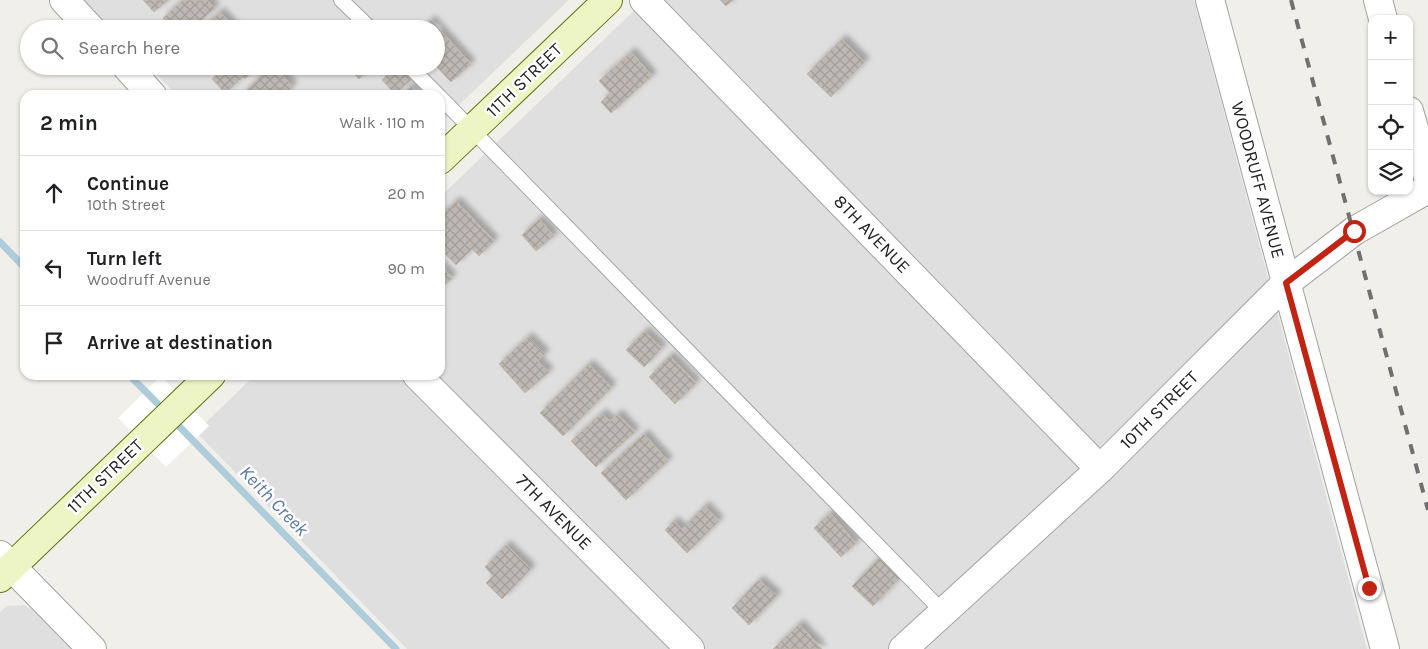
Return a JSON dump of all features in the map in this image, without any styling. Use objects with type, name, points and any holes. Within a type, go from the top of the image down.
[{"type":"main road","name":"11TH STREET","points":[[445,155],[608,0]]},
{"type":"main road","name":"11TH STREET","points":[[4,566],[141,442],[205,380]]},
{"type":"street","name":"8TH AVENUE","points":[[644,0],[1100,468]]},
{"type":"street","name":"WOODRUFF AVENUE","points":[[1210,0],[1384,649]]},
{"type":"street","points":[[1378,0],[1382,15]]},
{"type":"street","points":[[71,2],[84,20]]},
{"type":"street","points":[[134,75],[148,90]]},
{"type":"street","points":[[1413,125],[1428,177]]},
{"type":"street","name":"10TH STREET","points":[[903,649],[1100,468],[1286,283],[1354,231],[1428,189]]},
{"type":"street","name":"7TH AVENUE","points":[[423,380],[690,649]]},
{"type":"street","points":[[4,566],[92,649]]},
{"type":"lane","points":[[342,0],[362,20]]},
{"type":"lane","points":[[417,75],[433,90]]},
{"type":"lane","points":[[445,102],[943,612]]},
{"type":"shaded area","points":[[82,0],[569,0],[445,118],[445,90],[172,90],[157,75],[445,75],[445,20],[101,20]]},
{"type":"shaded area","points":[[645,0],[1194,0],[1367,649],[407,649],[196,432],[250,380],[445,380],[445,192]]},
{"type":"shaded area","points":[[24,605],[41,615],[75,649],[0,649],[0,612],[7,606]]},
{"type":"pier","points":[[157,380],[165,380],[209,426],[166,467],[118,418]]},
{"type":"building","points":[[143,0],[168,0],[154,12]]},
{"type":"building","points":[[183,0],[207,0],[215,8],[202,20],[165,20],[163,18]]},
{"type":"building","points":[[720,0],[733,0],[726,6]]},
{"type":"building","points":[[220,12],[228,20],[211,20]]},
{"type":"building","points":[[445,35],[471,64],[451,82],[444,75]]},
{"type":"building","points":[[842,39],[865,62],[831,97],[807,74]]},
{"type":"building","points":[[631,52],[652,76],[611,113],[601,102],[610,93],[599,81]]},
{"type":"building","points":[[216,75],[249,75],[245,79],[243,77],[228,90],[222,90],[212,79]]},
{"type":"building","points":[[262,75],[282,75],[293,86],[289,90],[247,90]]},
{"type":"building","points":[[387,75],[406,75],[411,80],[400,90],[391,90],[382,80]]},
{"type":"building","points":[[411,86],[415,90],[407,90]]},
{"type":"building","points":[[456,201],[494,241],[479,256],[472,249],[456,265],[445,254],[445,211]]},
{"type":"building","points":[[539,219],[554,236],[536,251],[522,235]]},
{"type":"building","points":[[445,270],[452,278],[445,284]]},
{"type":"building","points":[[645,331],[662,348],[644,367],[626,350]]},
{"type":"building","points":[[528,337],[545,354],[538,361],[549,372],[525,393],[499,364]]},
{"type":"building","points":[[670,356],[696,383],[675,404],[649,377]]},
{"type":"building","points":[[589,364],[612,387],[563,436],[540,413]]},
{"type":"building","points":[[602,413],[610,421],[618,414],[635,432],[596,467],[571,441]]},
{"type":"building","points":[[644,434],[668,461],[626,500],[601,473]]},
{"type":"building","points":[[705,506],[719,521],[687,553],[665,530],[674,521],[682,529]]},
{"type":"building","points":[[830,513],[856,543],[841,557],[814,528]]},
{"type":"building","points":[[506,545],[531,569],[502,599],[486,583],[493,576],[485,567]]},
{"type":"building","points":[[879,558],[900,578],[873,606],[852,586]]},
{"type":"building","points":[[759,580],[777,596],[749,625],[732,608]]},
{"type":"building","points":[[799,624],[822,649],[773,649]]},
{"type":"waterway","name":"Keith Creek","points":[[0,242],[20,263]]},
{"type":"waterway","name":"Keith Creek","points":[[134,380],[166,412]]},
{"type":"waterway","name":"Keith Creek","points":[[173,420],[396,649]]},
{"type":"railway","points":[[1291,0],[1428,510]]},
{"type":"route","points":[[1354,231],[1286,283],[1369,588]]}]
